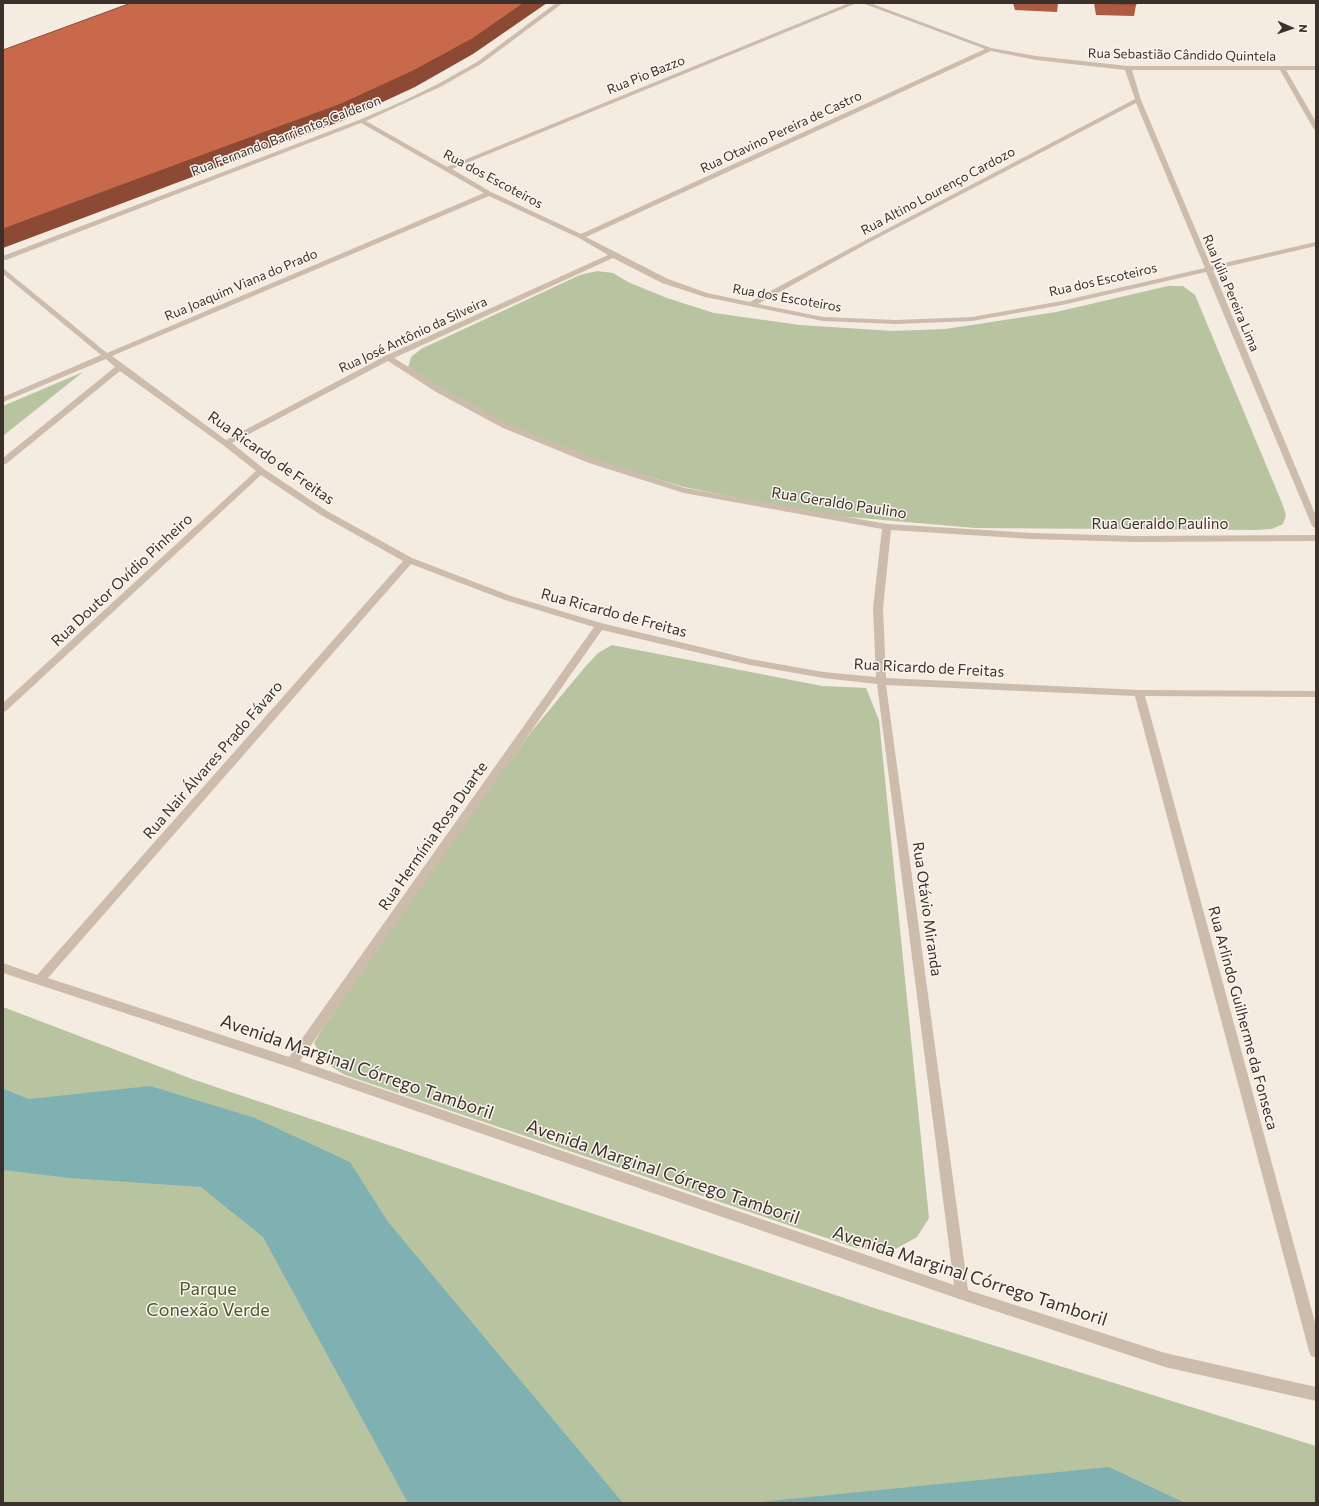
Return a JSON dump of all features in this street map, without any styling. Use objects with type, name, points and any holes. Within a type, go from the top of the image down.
[{"type":"street","name":"Rua Fernando Barrientos Calderon","points":[[3,258],[361,121],[440,85],[479,63],[560,3]]},
{"type":"street","name":"Rua Pio Bazzo","points":[[447,169],[854,3]]},
{"type":"street","name":"Rua Sebastião Cândido Quintela","points":[[865,3],[990,48],[1080,64],[1128,68],[1316,68]]},
{"type":"street","name":"Rua Otavino Pereira de Castro","points":[[581,237],[990,48]]},
{"type":"street","name":"Rua Júlia Pereira Lima","points":[[1128,68],[1138,100],[1316,526]]},
{"type":"street","points":[[1282,68],[1316,128]]},
{"type":"street","name":"Rua Altino Lourenço Cardozo","points":[[750,305],[866,242],[1138,100]]},
{"type":"street","name":"Rua dos Escoteiros","points":[[361,121],[489,193],[581,237],[665,281],[705,295],[823,319],[896,322],[972,319],[1062,303],[1316,244]]},
{"type":"street","name":"Rua Joaquim Viana do Prado","points":[[3,400],[105,355],[489,193]]},
{"type":"street","name":"Rua José Antônio da Silveira","points":[[226,443],[388,358],[613,255]]},
{"type":"street","name":"Rua Ricardo de Freitas","points":[[3,270],[120,367],[226,443],[261,471],[324,513],[409,560],[508,598],[600,626],[750,662],[823,675],[881,681],[1139,693],[1316,694]]},
{"type":"street","name":"Rua Geraldo Paulino","points":[[388,358],[439,390],[506,426],[592,461],[684,490],[887,527],[1032,536],[1127,539],[1316,538]]},
{"type":"street","points":[[3,462],[120,367]]},
{"type":"street","name":"Rua Doutor Ovídio Pinheiro","points":[[3,709],[261,471]]},
{"type":"street","name":"Rua Otávio Miranda","points":[[887,527],[878,608],[881,681],[962,1294]]},
{"type":"street","name":"Rua Nair Álvares Prado Fávaro","points":[[39,980],[409,560]]},
{"type":"street","name":"Rua Hermínia Rosa Duarte","points":[[292,1063],[600,626]]},
{"type":"street","name":"Rua Arlindo Guilherme da Fonseca","points":[[1139,693],[1316,1351]]},
{"type":"street","name":"Avenida Marginal Córrego Tamboril","points":[[3,968],[292,1063],[962,1294],[1165,1360],[1316,1394]]},
{"type":"green space","points":[[597,271],[613,273],[628,282],[667,298],[714,313],[800,325],[893,331],[945,329],[1056,312],[1168,286],[1183,286],[1195,295],[1282,503],[1286,515],[1283,524],[1272,529],[1254,530],[975,528],[837,516],[774,505],[684,487],[594,460],[507,425],[440,389],[408,368],[411,357],[421,349],[580,275]]},
{"type":"green space","points":[[83,372],[3,436],[3,406]]},
{"type":"green space","points":[[612,645],[822,686],[866,688],[879,720],[929,1218],[917,1237],[892,1251],[856,1248],[345,1075],[329,1065],[321,1056],[314,1043],[471,814],[531,732],[598,653]]},
{"type":"green space","name":"Parque Conexão Verde","points":[[3,1007],[192,1079],[877,1309],[1316,1446],[1316,1503],[3,1503]]},
{"type":"water","points":[[150,1086],[255,1118],[350,1162],[388,1222],[623,1503],[408,1503],[263,1237],[201,1187],[70,1178],[3,1170],[3,1089],[29,1099]]},
{"type":"water","points":[[1109,1467],[1185,1503],[750,1503]]},
{"type":"building","points":[[131,3],[524,3],[472,39],[413,71],[341,104],[3,229],[3,50]]},
{"type":"building","points":[[1098,3],[1136,3],[1136,5]]}]
